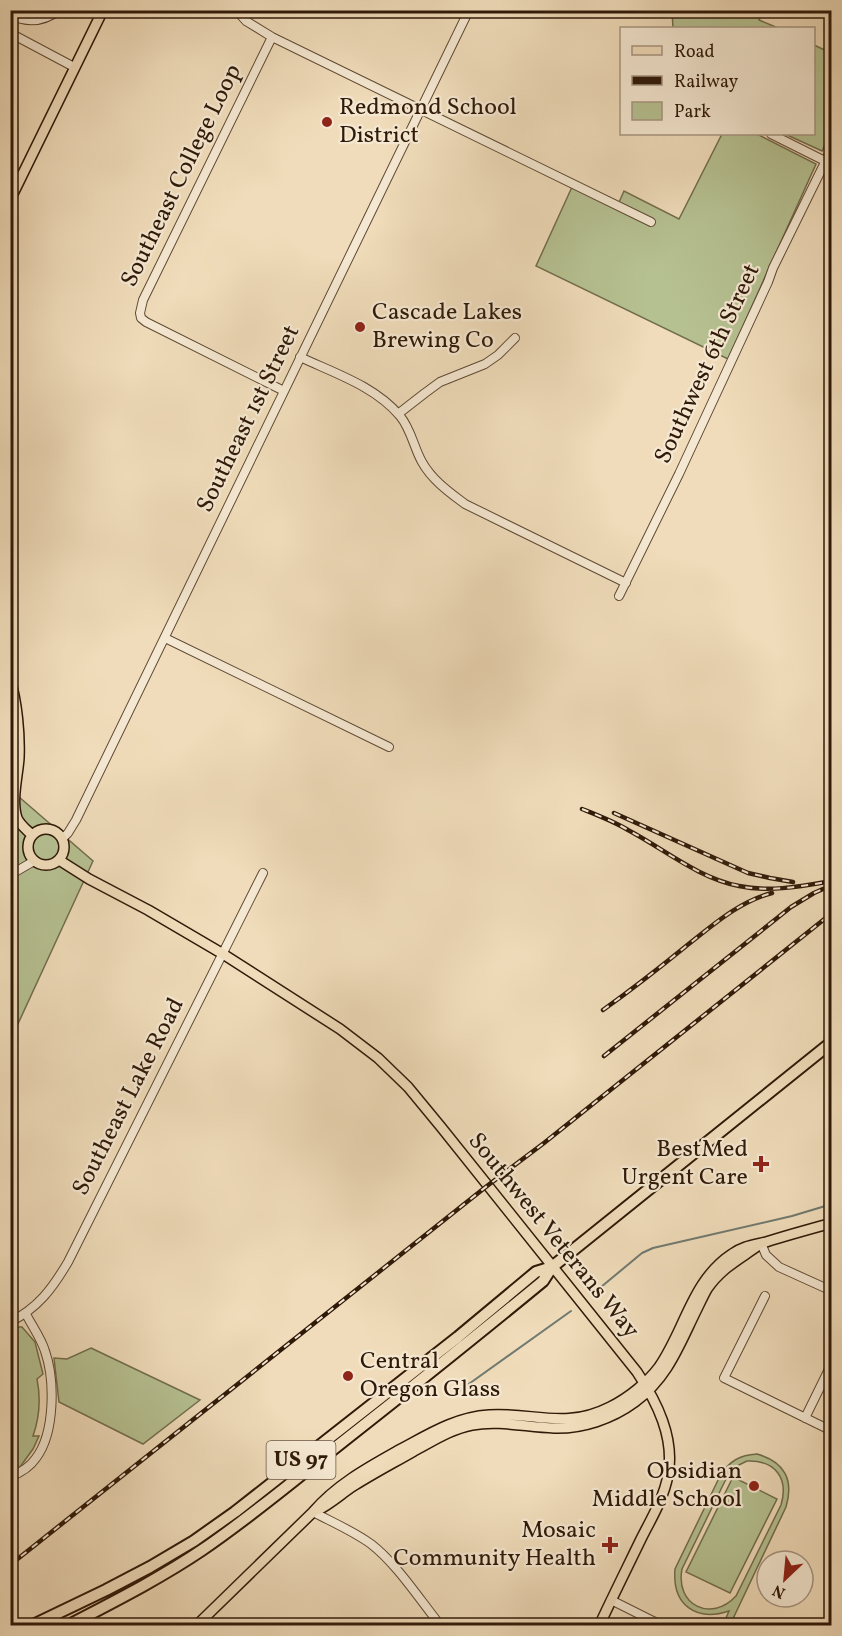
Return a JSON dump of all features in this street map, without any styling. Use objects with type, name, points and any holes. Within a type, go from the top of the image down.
[{"type":"highway","name":"US 97","points":[[67,1626],[112,1603],[201,1551],[243,1521],[465,1346],[543,1281],[552,1267],[831,1042]]},
{"type":"highway","name":"US 97","points":[[30,1626],[106,1590],[194,1541],[235,1512],[458,1337],[536,1272],[552,1267]]},
{"type":"highway","points":[[334,1449],[340,1436],[337,1431]]},
{"type":"main road","points":[[10,200],[103,10]]},
{"type":"main road","points":[[10,679],[14,691],[19,736],[15,810],[21,824],[33,835]]},
{"type":"main road","points":[[48,829],[62,838],[64,850],[59,860],[50,865],[33,861],[28,845],[33,835],[48,829]]},
{"type":"main road","name":"Southwest Veterans Way","points":[[59,860],[223,954],[340,1029],[378,1058],[408,1087],[441,1126],[646,1386],[660,1413],[668,1442],[668,1476],[655,1511],[599,1626]]},
{"type":"main road","points":[[196,1626],[325,1498],[358,1474],[447,1425],[466,1418],[492,1414],[546,1419],[582,1417],[607,1409],[646,1386],[709,1274],[731,1254],[743,1247],[831,1223]]},
{"type":"street","points":[[10,15],[38,21],[48,18],[59,10]]},
{"type":"street","points":[[236,10],[246,21],[272,37],[651,222]]},
{"type":"street","name":"Southeast 1st Street","points":[[62,838],[73,826],[165,638],[421,108],[465,12]]},
{"type":"street","points":[[10,33],[74,68]]},
{"type":"street","name":"Southeast College Loop","points":[[272,37],[143,300],[140,313],[141,318],[146,322],[284,391]]},
{"type":"street","points":[[773,135],[825,160]]},
{"type":"street","name":"Southwest 6th Street","points":[[619,596],[679,474],[773,268],[831,148]]},
{"type":"street","points":[[398,414],[440,382],[485,364],[515,338]]},
{"type":"street","points":[[300,357],[354,381],[379,396],[398,414],[422,462],[433,478],[465,504],[626,583]]},
{"type":"street","points":[[165,638],[389,747]]},
{"type":"street","points":[[10,875],[33,861]]},
{"type":"street","name":"Southeast Lake Road","points":[[10,1322],[26,1314],[48,1292],[68,1262],[263,873]]},
{"type":"street","points":[[761,1243],[766,1255],[779,1267],[831,1291]]},
{"type":"street","points":[[765,1296],[724,1378],[831,1431]]},
{"type":"street","points":[[10,1478],[23,1472],[36,1458],[45,1440],[52,1401],[45,1351],[26,1314]]},
{"type":"street","points":[[805,1418],[831,1363]]},
{"type":"street","points":[[313,1512],[371,1544],[387,1558],[441,1626]]},
{"type":"street","points":[[611,1600],[663,1626]]},
{"type":"green space","points":[[672,11],[764,11],[759,20],[776,27],[673,27]]},
{"type":"green space","points":[[815,45],[831,53],[831,132],[822,151],[787,135],[815,135]]},
{"type":"green space","points":[[721,135],[759,135],[816,164],[728,359],[536,266],[572,187],[616,209],[624,191],[679,219]]},
{"type":"green space","points":[[11,790],[93,861],[11,1039]]},
{"type":"green space","points":[[22,1327],[35,1342],[43,1374],[37,1379],[39,1408],[33,1436],[39,1436],[20,1467],[11,1472],[10,1329]]},
{"type":"green space","points":[[91,1348],[200,1400],[143,1444],[59,1402],[54,1358],[67,1359]]},
{"type":"green space","points":[[757,1454],[767,1457],[781,1467],[788,1480],[789,1488],[786,1507],[766,1549],[759,1549],[781,1505],[783,1487],[781,1479],[772,1467],[757,1461],[747,1461],[735,1468],[728,1476],[682,1569],[681,1582],[689,1600],[706,1609],[716,1608],[736,1596],[755,1558],[755,1572],[730,1625],[723,1625],[729,1611],[706,1614],[688,1608],[682,1601],[675,1582],[675,1569],[720,1476],[727,1466],[740,1457]]},
{"type":"green space","points":[[733,1477],[777,1499],[730,1593],[686,1572]]},
{"type":"waterway","points":[[595,1292],[642,1253],[653,1248],[792,1216],[832,1204]]},
{"type":"waterway","points":[[459,1391],[571,1311]]},
{"type":"railway","points":[[582,809],[617,824],[695,870],[724,882],[750,888],[771,889],[826,882]]},
{"type":"railway","points":[[614,813],[748,873],[793,882]]},
{"type":"railway","points":[[604,1056],[791,907],[832,885]]},
{"type":"railway","points":[[603,1010],[726,916],[748,902],[772,893]]},
{"type":"railway","points":[[10,1565],[832,913]]},
{"type":"place","name":"Redmond School District","points":[[327,122]]},
{"type":"place","name":"Cascade Lakes Brewing Co","points":[[360,327]]},
{"type":"place","name":"BestMed Urgent Care","points":[[761,1164]]},
{"type":"place","name":"Central Oregon Glass","points":[[348,1376]]},
{"type":"place","name":"Obsidian Middle School","points":[[754,1486]]},
{"type":"place","name":"Mosaic Community Health","points":[[610,1545]]}]
